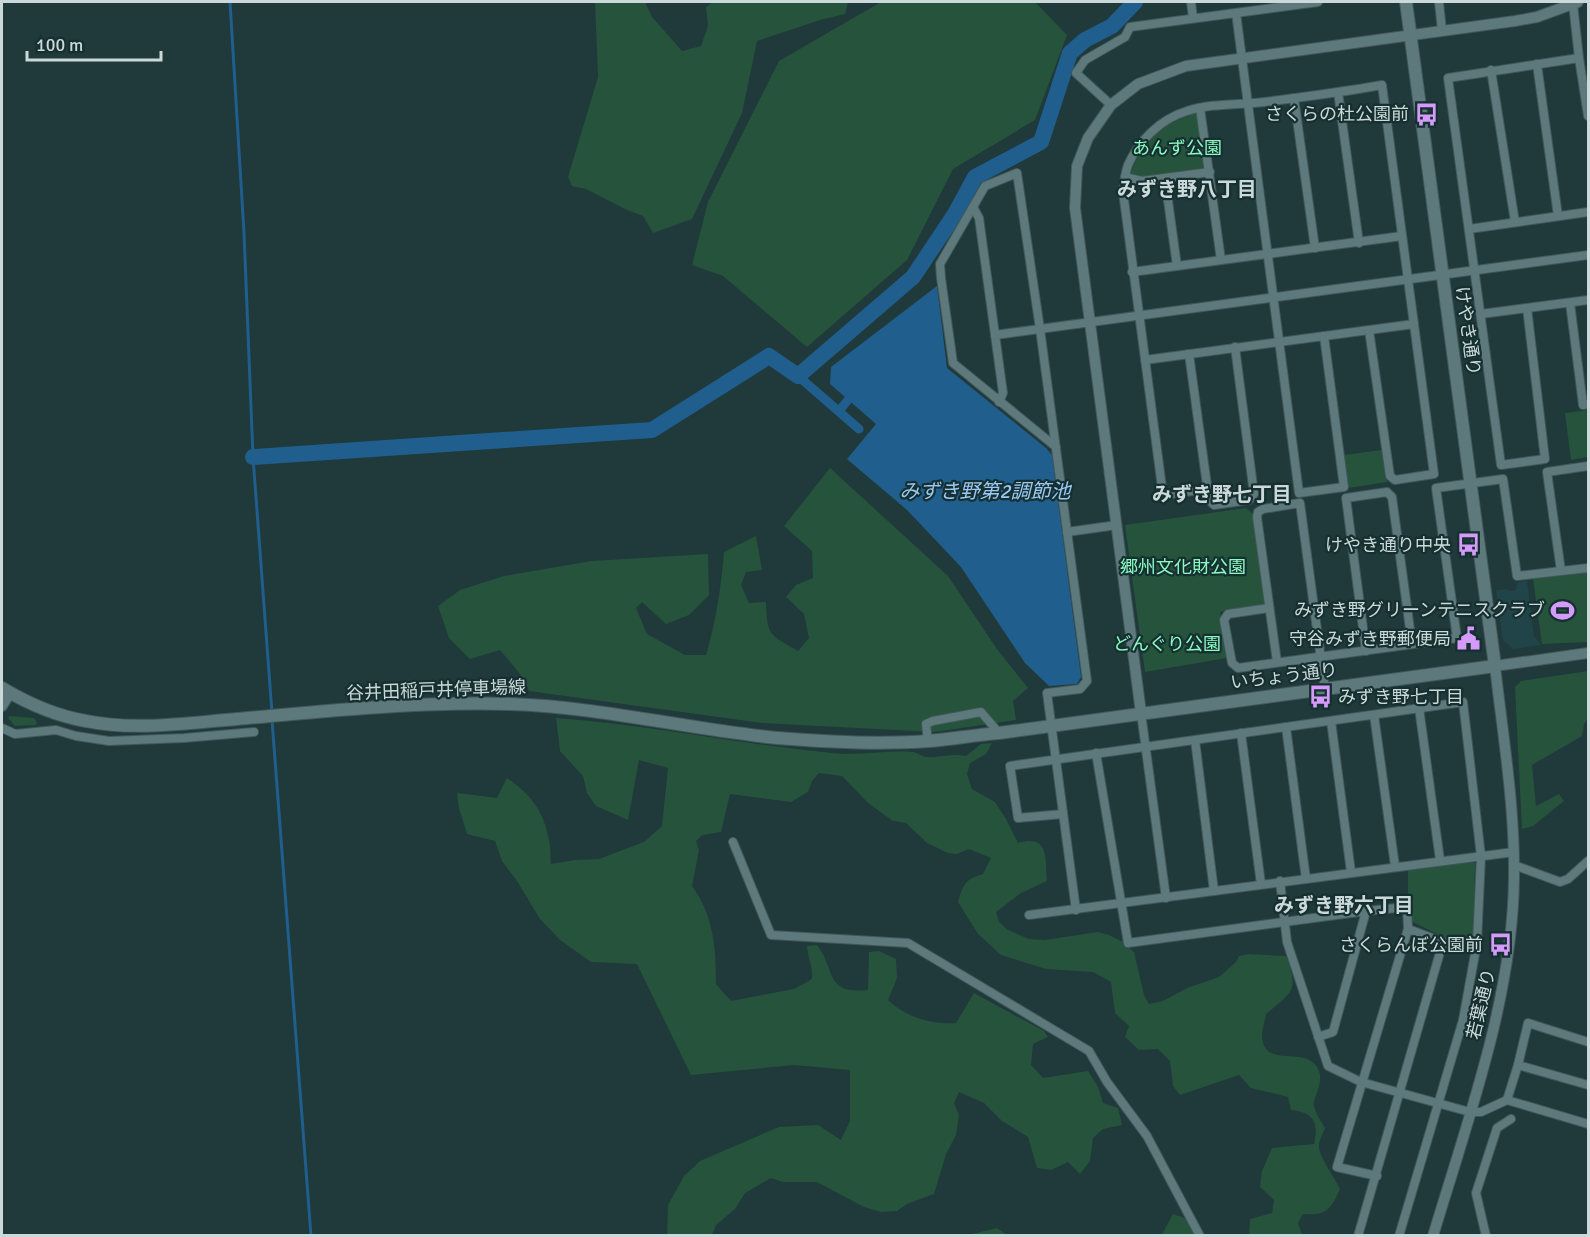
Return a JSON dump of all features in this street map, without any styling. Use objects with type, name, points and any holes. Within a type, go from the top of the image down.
[{"type":"main road","name":"けやき通り","points":[[1406,2],[1494,666]]},
{"type":"main road","name":"いちょう通り","points":[[985,734],[1494,666]]},
{"type":"main road","name":"谷井田稲戸井停車場線","points":[[6,690],[50,711],[87,722],[126,726],[441,704],[522,704],[605,711],[775,738],[858,743],[928,741],[985,734]]},
{"type":"street","points":[[1191,2],[1194,18]]},
{"type":"street","points":[[1111,105],[1076,73],[1085,60],[1125,37],[1130,27],[1318,2]]},
{"type":"street","points":[[1439,2],[1442,31]]},
{"type":"street","points":[[1166,898],[1075,208],[1077,166],[1088,138],[1111,105],[1138,84],[1186,66],[1537,17],[1576,3],[1579,58],[1588,116]]},
{"type":"street","points":[[1236,13],[1299,493],[1344,487],[1324,336]]},
{"type":"street","points":[[1527,308],[1545,459],[1501,465],[1448,78],[1579,58]]},
{"type":"street","points":[[1537,64],[1558,216]]},
{"type":"street","points":[[1491,70],[1515,222]]},
{"type":"street","points":[[1207,489],[1163,495],[1123,192],[1128,166],[1138,148],[1152,131],[1168,119],[1200,108],[1249,104],[1382,85],[1434,474],[1395,480],[1390,476],[1369,330]]},
{"type":"street","points":[[1338,92],[1359,243]]},
{"type":"street","points":[[1294,98],[1315,248]]},
{"type":"street","points":[[1200,108],[1221,260]]},
{"type":"street","points":[[1056,447],[953,363],[940,264],[985,186],[1017,172],[1040,329],[1056,447],[1087,681],[1080,689],[1047,693],[1076,910]]},
{"type":"street","points":[[1125,177],[1142,181],[1210,172]]},
{"type":"street","points":[[1165,179],[1177,266]]},
{"type":"street","points":[[973,207],[979,218],[1003,393],[999,402]]},
{"type":"street","points":[[1469,229],[1588,212]]},
{"type":"street","points":[[1132,272],[1402,236]]},
{"type":"street","points":[[995,335],[1588,255]]},
{"type":"street","points":[[1481,314],[1588,300]]},
{"type":"street","points":[[1570,303],[1583,405],[1588,404]]},
{"type":"street","points":[[1145,360],[1414,324]]},
{"type":"street","points":[[1189,354],[1209,500],[1214,505],[1249,500],[1254,494],[1235,347]]},
{"type":"street","points":[[1561,571],[1547,472],[1588,466]]},
{"type":"street","points":[[1269,608],[1228,614],[1224,620],[1232,663],[1238,668],[1457,638],[1436,488],[1470,483],[1503,479],[1517,576],[1588,568]]},
{"type":"street","points":[[1366,651],[1346,498],[1387,492],[1392,497],[1412,644]]},
{"type":"street","points":[[1277,662],[1258,512],[1263,509],[1300,503],[1326,689]]},
{"type":"street","points":[[1067,532],[1117,525]]},
{"type":"street","name":"いちょう通り","points":[[1494,666],[1588,653]]},
{"type":"street","name":"若葉通り","points":[[1433,1236],[1503,989],[1512,914],[1514,852],[1509,783],[1494,666]]},
{"type":"street","points":[[2,706],[6,690]]},
{"type":"street","points":[[1063,814],[1018,818],[1010,766],[1463,702],[1481,856],[1476,949],[1463,1020],[1399,1236]]},
{"type":"street","points":[[1419,708],[1440,860]]},
{"type":"street","points":[[928,741],[926,724],[981,712],[999,733]]},
{"type":"street","points":[[1374,715],[1395,866]]},
{"type":"street","points":[[1331,721],[1351,872]]},
{"type":"street","points":[[1286,727],[1306,879]]},
{"type":"street","points":[[2,728],[15,734],[56,730],[76,736],[109,741],[254,732]]},
{"type":"street","points":[[1241,733],[1261,884]]},
{"type":"street","points":[[1195,740],[1214,891]]},
{"type":"street","points":[[1096,753],[1128,943],[1407,907],[1408,928],[1337,1167],[1377,1176]]},
{"type":"street","points":[[733,842],[771,935],[908,943],[1089,1051],[1107,1082],[1147,1136],[1200,1236]]},
{"type":"street","points":[[1029,915],[1514,852]]},
{"type":"street","points":[[1514,865],[1560,882],[1568,879],[1588,861]]},
{"type":"street","points":[[1280,881],[1287,942],[1328,1066],[1361,1082],[1470,1112],[1481,1112],[1507,1100],[1588,1124]]},
{"type":"street","points":[[1318,1037],[1334,1032],[1366,911]]},
{"type":"street","points":[[1408,928],[1443,942],[1476,949]]},
{"type":"street","points":[[1358,1236],[1443,942]]},
{"type":"street","points":[[1507,1100],[1528,1023],[1588,1042]]},
{"type":"street","points":[[1518,1065],[1588,1085]]},
{"type":"street","points":[[1486,1236],[1476,1193],[1497,1128],[1510,1119]]},
{"type":"shaded area","points":[[1527,581],[1534,636],[1541,645],[1513,649],[1503,640],[1496,590],[1515,591],[1518,582]]},
{"type":"green space","points":[[595,2],[645,2],[652,17],[682,51],[701,46],[708,26],[706,7],[713,2],[848,2],[845,14],[757,41],[742,113],[692,219],[653,233],[643,216],[586,189],[572,186],[568,177],[598,77]]},
{"type":"green space","points":[[881,2],[1035,2],[1067,35],[1035,120],[953,169],[907,260],[807,347],[723,276],[692,265],[708,202],[779,61]]},
{"type":"green space","name":"あんず公園","points":[[1195,113],[1198,116],[1206,168],[1203,171],[1141,178],[1130,175],[1141,152],[1154,135],[1172,123]]},
{"type":"green space","points":[[1588,410],[1588,457],[1571,460],[1565,413]]},
{"type":"green space","points":[[1382,450],[1387,482],[1348,488],[1344,455]]},
{"type":"green space","points":[[830,468],[948,576],[997,649],[1028,688],[1013,701],[1016,720],[934,732],[762,723],[529,691],[520,674],[500,650],[470,659],[449,638],[438,606],[460,590],[504,576],[592,561],[708,554],[709,595],[689,615],[666,624],[642,602],[636,608],[647,634],[685,655],[706,655],[718,604],[724,552],[756,536],[762,570],[746,572],[741,585],[749,603],[766,602],[767,622],[775,637],[798,651],[809,638],[804,614],[786,597],[796,585],[813,578],[812,551],[784,526]]},
{"type":"green space","name":"郷州文化財公園","points":[[1246,508],[1253,514],[1265,602],[1262,605],[1220,612],[1227,658],[1145,672],[1125,525]]},
{"type":"green space","name":"みずき野グリーンテニスクラブ","points":[[1588,572],[1588,642],[1542,644],[1533,579]]},
{"type":"green space","points":[[1588,671],[1588,719],[1584,724],[1582,736],[1532,765],[1536,806],[1559,794],[1564,801],[1533,826],[1522,829],[1515,687],[1521,681]]},
{"type":"green space","points":[[10,716],[34,718],[37,723],[36,725],[15,726],[8,718]]},
{"type":"green space","points":[[556,718],[842,754],[913,752],[926,757],[966,756],[981,744],[992,743],[986,754],[970,763],[967,774],[972,789],[995,802],[1018,843],[1028,841],[1041,845],[1046,865],[1047,881],[1021,893],[996,912],[999,922],[1008,930],[1029,939],[1045,940],[1098,932],[1123,942],[1134,952],[1144,995],[1149,1004],[1163,1001],[1187,988],[1219,977],[1236,962],[1239,956],[1248,954],[1286,956],[1293,984],[1288,995],[1266,1014],[1262,1037],[1265,1047],[1271,1053],[1306,1059],[1314,1063],[1319,1071],[1320,1083],[1314,1105],[1325,1128],[1319,1150],[1340,1189],[1334,1202],[1327,1210],[1318,1214],[1303,1214],[1298,1223],[1302,1235],[1249,1235],[1250,1219],[1272,1213],[1274,1200],[1260,1187],[1262,1171],[1272,1148],[1314,1144],[1316,1130],[1310,1116],[1291,1110],[1288,1097],[1251,1088],[1239,1075],[1180,1095],[1173,1086],[1170,1061],[1158,1049],[1139,1050],[1125,1037],[1129,1026],[1115,1013],[1111,982],[1093,972],[1046,969],[1001,955],[978,934],[958,902],[966,884],[972,878],[983,874],[991,858],[969,849],[957,854],[948,853],[927,843],[906,823],[893,821],[868,803],[842,776],[819,773],[812,781],[808,792],[791,802],[730,794],[721,832],[702,835],[696,841],[699,850],[692,886],[705,909],[712,933],[716,984],[731,1001],[794,989],[812,979],[807,946],[817,945],[838,984],[854,990],[868,990],[869,952],[879,951],[896,959],[897,978],[888,1000],[895,1006],[920,1019],[938,1023],[956,1023],[974,993],[1044,1031],[1048,1037],[1033,1044],[1031,1065],[1043,1078],[1088,1071],[1098,1087],[1103,1103],[1118,1108],[1122,1125],[1103,1129],[1093,1138],[1090,1161],[1080,1174],[1068,1162],[1051,1170],[1037,1168],[1028,1137],[1002,1121],[984,1103],[959,1092],[954,1103],[959,1115],[956,1135],[946,1154],[934,1194],[907,1204],[897,1211],[881,1212],[864,1207],[817,1182],[783,1182],[771,1178],[745,1193],[735,1209],[716,1225],[712,1235],[667,1235],[668,1205],[684,1176],[700,1161],[779,1127],[818,1125],[841,1140],[850,1121],[850,1070],[794,1065],[691,1075],[637,964],[591,962],[560,940],[540,919],[502,861],[495,841],[467,834],[457,793],[497,798],[507,778],[530,797],[540,812],[547,830],[551,864],[599,859],[644,842],[662,826],[668,768],[639,760],[628,820],[596,806],[587,793],[583,776],[560,751]]},
{"type":"green space","points":[[1475,863],[1473,940],[1471,944],[1443,937],[1413,922],[1408,906],[1408,869]]},
{"type":"green space","points":[[1173,1214],[1188,1219],[1195,1235],[1161,1236]]},
{"type":"green space","points":[[997,1228],[1007,1235],[968,1235]]},
{"type":"water","name":"みずき野第2調節池","points":[[937,286],[947,368],[1052,455],[1081,677],[1077,684],[1049,686],[1025,663],[961,567],[907,510],[847,459],[876,424],[830,384],[831,367]]},
{"type":"waterway","points":[[230,2],[244,233],[253,457],[272,713]]},
{"type":"waterway","points":[[253,457],[652,430],[769,356],[798,376],[913,277],[955,214],[975,177],[1041,142],[1070,53],[1085,40],[1112,26],[1135,2]]},
{"type":"waterway","points":[[798,376],[859,429]]},
{"type":"waterway","points":[[839,411],[848,400]]},
{"type":"waterway","points":[[272,720],[311,1236]]},
{"type":"place","name":"さくらの杜公園前","points":[[1427,114]]},
{"type":"place","name":"けやき通り中央","points":[[1469,545]]},
{"type":"place","name":"みずき野グリーンテニスクラブ","points":[[1563,610]]},
{"type":"place","name":"守谷みずき野郵便局","points":[[1469,639]]},
{"type":"place","name":"みずき野七丁目","points":[[1320,697]]},
{"type":"place","name":"さくらんぼ公園前","points":[[1501,945]]},
{"type":"district","name":"みずき野八丁目","points":[[1187,189]]},
{"type":"district","name":"みずき野七丁目","points":[[1222,494]]},
{"type":"district","name":"みずき野六丁目","points":[[1344,905]]},
{"type":"park label","name":"どんぐり公園","points":[[1167,644]]}]
